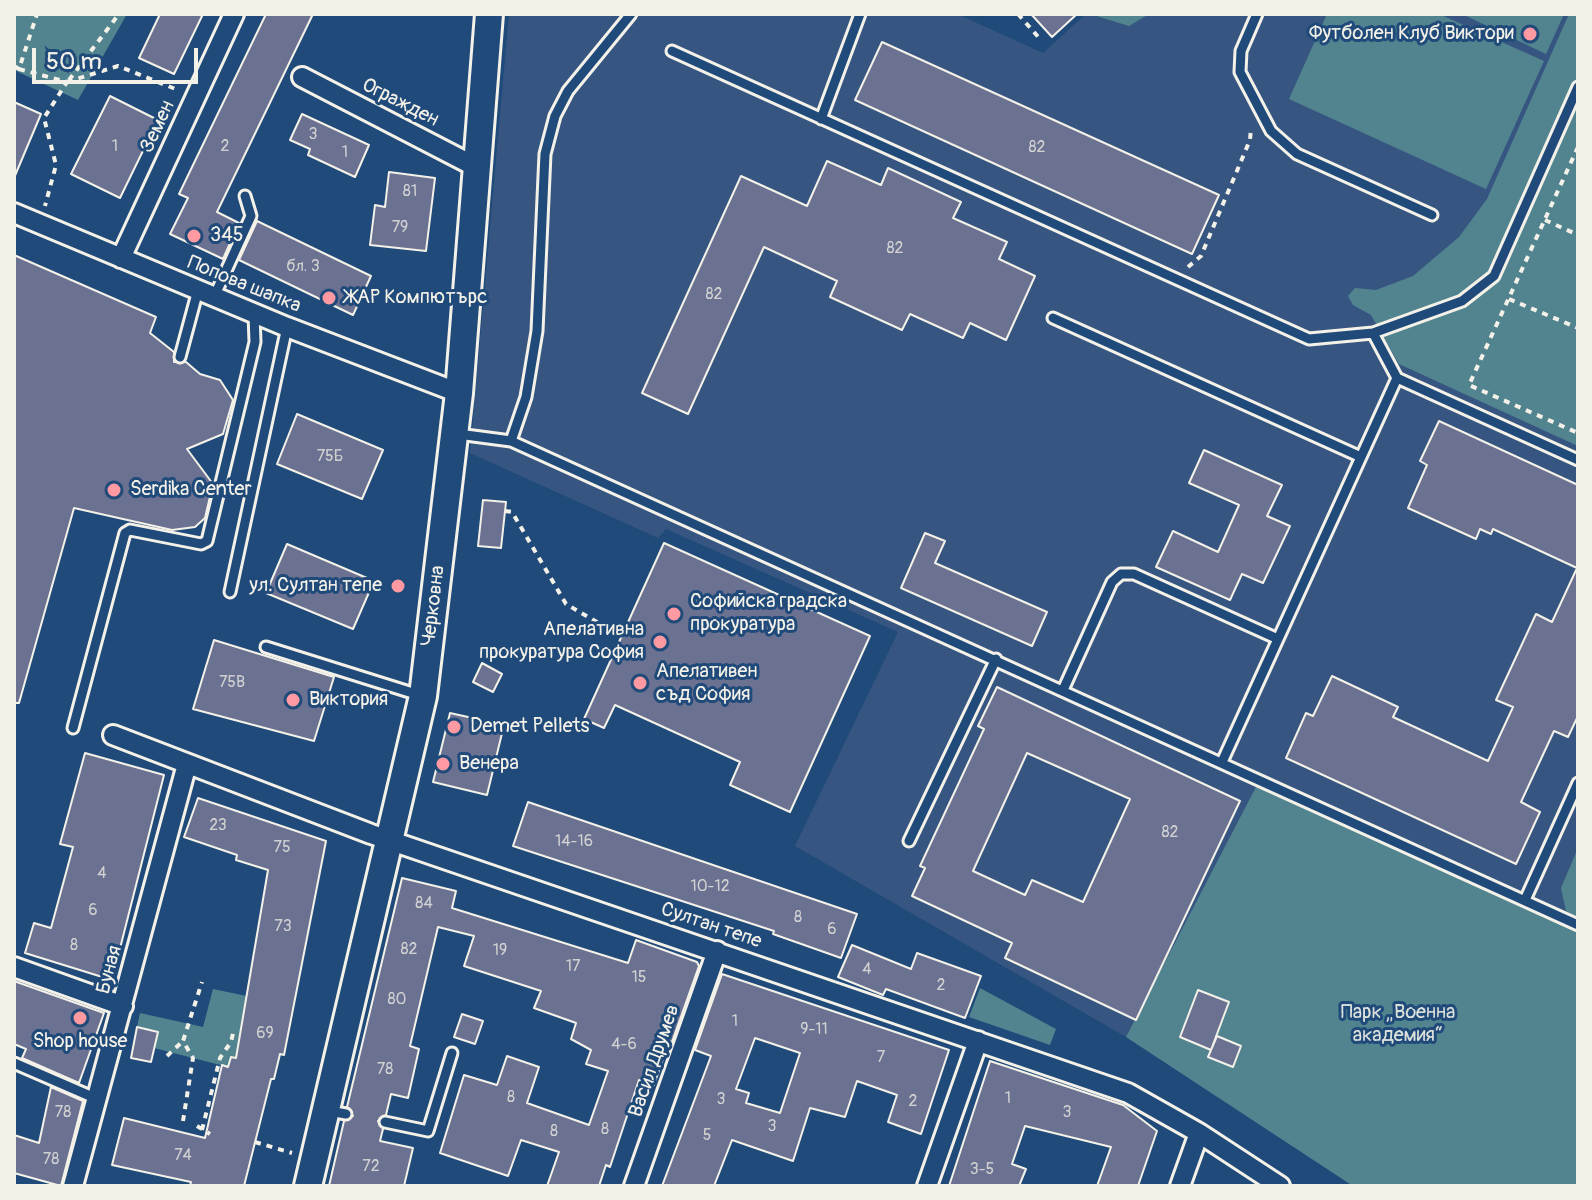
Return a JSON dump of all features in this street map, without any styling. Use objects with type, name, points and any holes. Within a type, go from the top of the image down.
[{"type":"street","name":"Земен","points":[[121,258],[234,14]]},
{"type":"street","name":"Черковна","points":[[308,1186],[336,1112],[389,840],[423,696],[459,393],[489,14]]},
{"type":"street","name":"Огражден","points":[[302,77],[478,168]]},
{"type":"street","name":"Попова шапка","points":[[14,213],[254,314],[459,393]]},
{"type":"street","name":"Султан тепе","points":[[113,735],[389,840],[1128,1093],[1199,1133],[1280,1186]]},
{"type":"street","name":"Буная","points":[[73,1186],[187,764]]},
{"type":"street","name":"Васил Друмев","points":[[634,1186],[717,951]]},
{"type":"street","points":[[14,967],[123,1006]]},
{"type":"street","points":[[927,1186],[978,1041]]},
{"type":"street","points":[[1180,1186],[1199,1133]]},
{"type":"lane","points":[[511,441],[526,397],[537,331],[545,154],[555,116],[568,91],[631,14]]},
{"type":"lane","points":[[821,119],[860,14]]},
{"type":"lane","points":[[1257,14],[1241,51],[1240,72],[1252,101],[1271,131],[1297,154],[1432,215]]},
{"type":"lane","points":[[672,51],[1309,339],[1373,333],[1462,301],[1494,276],[1578,87]]},
{"type":"lane","points":[[180,357],[206,293],[251,216],[245,196]]},
{"type":"lane","points":[[73,728],[125,533],[130,530],[201,544],[207,541],[255,342],[254,314]]},
{"type":"lane","points":[[1053,318],[1361,457]]},
{"type":"lane","points":[[230,592],[287,327]]},
{"type":"lane","points":[[1373,333],[1397,378],[1578,460]]},
{"type":"lane","points":[[1222,762],[1397,378]]},
{"type":"lane","points":[[454,434],[511,441],[1578,925]]},
{"type":"lane","points":[[1063,690],[1112,582],[1121,574],[1134,574],[1278,639]]},
{"type":"lane","points":[[266,647],[423,696]]},
{"type":"lane","points":[[909,841],[996,659]]},
{"type":"lane","points":[[1525,900],[1578,783]]},
{"type":"lane","points":[[385,1122],[428,1131],[452,1053]]},
{"type":"lane","points":[[14,1063],[97,1099]]},
{"type":"path","points":[[37,14],[17,67],[67,82],[118,66],[196,97]]},
{"type":"path","points":[[40,224],[56,165],[44,118],[67,82],[119,14]]},
{"type":"path","points":[[1018,14],[1041,40]]},
{"type":"path","points":[[1175,278],[1201,256],[1250,140],[1252,101]]},
{"type":"path","points":[[1578,147],[1469,385],[1578,433]]},
{"type":"path","points":[[1545,220],[1578,235]]},
{"type":"path","points":[[1509,299],[1578,328]]},
{"type":"path","points":[[505,511],[512,512],[566,604],[621,636]]},
{"type":"path","points":[[167,1056],[183,1041],[202,982]]},
{"type":"path","points":[[210,1134],[199,1128],[220,1058],[231,1042],[234,1029]]},
{"type":"path","points":[[183,1041],[193,1058],[183,1121]]},
{"type":"path","points":[[255,1142],[298,1155]]},
{"type":"shaded area","points":[[509,14],[957,14],[1043,53],[1086,14],[1578,14],[1578,1186],[1353,1186],[1126,1037],[795,846],[898,632],[666,529],[658,538],[470,453]]},
{"type":"green space","points":[[14,14],[127,14],[78,100],[14,70]]},
{"type":"green space","points":[[1090,14],[1149,14],[1129,26]]},
{"type":"green space","points":[[1327,14],[1439,14],[1544,61],[1486,189],[1289,99]]},
{"type":"green space","name":"Футболен Клуб Виктори","points":[[1462,14],[1564,14],[1546,54]]},
{"type":"green space","points":[[1569,14],[1578,14],[1578,446],[1399,364],[1371,315],[1353,305],[1348,296],[1355,288],[1376,290],[1413,276],[1459,237],[1487,199]]},
{"type":"green space","name":"Парк „Военна академия“","points":[[1257,785],[1578,928],[1578,1186],[1353,1186],[1126,1037]]},
{"type":"green space","points":[[1578,848],[1578,918],[1566,911],[1561,888]]},
{"type":"green space","points":[[980,988],[1056,1029],[1050,1045],[969,1017]]},
{"type":"green space","points":[[213,989],[256,998],[240,1059],[231,1057],[228,1067],[154,1048],[158,1032],[137,1027],[140,1013],[203,1027]]},
{"type":"building","points":[[160,14],[203,14],[174,74],[139,58]]},
{"type":"building","points":[[266,14],[313,14],[217,212],[239,223],[223,259],[170,234],[188,198],[179,194]]},
{"type":"building","points":[[1031,14],[1077,14],[1052,37]]},
{"type":"building","points":[[882,42],[1219,195],[1192,254],[855,100]]},
{"type":"building","points":[[110,96],[158,120],[120,198],[71,174]]},
{"type":"building","points":[[14,102],[41,114],[14,178]]},
{"type":"building","points":[[302,114],[369,145],[355,177],[308,155],[310,149],[290,140]]},
{"type":"building","points":[[827,161],[881,185],[888,168],[961,202],[953,218],[1007,242],[999,259],[1035,276],[1006,340],[970,323],[963,338],[910,314],[902,330],[830,297],[837,281],[764,247],[688,414],[642,393],[741,176],[807,206]]},
{"type":"building","points":[[389,172],[435,178],[426,251],[370,245],[375,205],[385,207]]},
{"type":"building","points":[[257,221],[371,276],[353,315],[239,260]]},
{"type":"building","name":"Serdika Center","points":[[14,255],[156,317],[150,333],[174,352],[174,362],[186,362],[200,374],[220,380],[233,400],[223,434],[187,449],[213,484],[205,518],[195,527],[172,530],[74,508],[19,703],[14,703]]},
{"type":"building","points":[[297,414],[383,450],[362,499],[277,464]]},
{"type":"building","points":[[1439,421],[1578,485],[1578,716],[1568,737],[1554,731],[1521,802],[1540,812],[1516,864],[1286,758],[1306,713],[1313,716],[1332,676],[1398,707],[1393,717],[1488,761],[1513,707],[1496,700],[1536,614],[1552,622],[1577,568],[1493,529],[1491,534],[1480,529],[1476,539],[1408,508],[1427,465],[1420,461]]},
{"type":"building","points":[[1204,450],[1282,485],[1267,516],[1290,526],[1263,583],[1242,574],[1230,600],[1156,567],[1173,531],[1218,552],[1239,505],[1189,483]]},
{"type":"building","points":[[483,500],[506,502],[501,548],[478,546]]},
{"type":"building","points":[[925,533],[945,541],[935,563],[1047,612],[1032,646],[901,588]]},
{"type":"building","points":[[664,543],[870,636],[790,812],[730,785],[740,762],[615,705],[604,728],[584,719]]},
{"type":"building","points":[[287,544],[374,581],[353,629],[266,593]]},
{"type":"building","points":[[214,640],[334,677],[314,741],[193,709]]},
{"type":"building","points":[[482,663],[502,674],[493,692],[473,682]]},
{"type":"building","points":[[997,687],[1240,801],[1136,1020],[1005,958],[1012,943],[912,896],[925,868],[920,866],[984,729],[978,726]],"holes":[[[1027,753],[1130,799],[1083,902],[1032,880],[1025,895],[973,871]]]},
{"type":"building","points":[[450,713],[504,725],[487,795],[433,782]]},
{"type":"building","points":[[85,753],[164,775],[112,980],[25,953],[34,923],[51,928],[73,847],[60,844]]},
{"type":"building","points":[[198,798],[326,841],[284,1055],[280,1054],[274,1079],[271,1079],[244,1186],[190,1186],[191,1182],[112,1165],[124,1118],[205,1138],[222,1065],[228,1067],[231,1057],[236,1058],[268,870],[236,860],[237,855],[184,837]]},
{"type":"building","points":[[528,802],[857,914],[841,958],[773,934],[774,931],[513,846]]},
{"type":"building","points":[[402,878],[456,891],[452,908],[628,963],[636,940],[697,962],[699,966],[654,1085],[639,1080],[610,1167],[606,1165],[599,1186],[547,1186],[559,1152],[521,1140],[508,1176],[440,1153],[464,1075],[497,1085],[507,1056],[539,1067],[527,1103],[589,1125],[608,1071],[586,1064],[591,1050],[571,1039],[576,1023],[534,1008],[541,991],[464,966],[474,936],[438,927],[410,1046],[419,1049],[408,1098],[391,1094],[386,1115],[378,1121],[383,1129],[380,1141],[413,1148],[404,1186],[329,1186],[344,1121],[353,1116],[347,1107]]},
{"type":"building","points":[[852,945],[911,969],[917,953],[981,976],[965,1018],[886,989],[883,995],[838,977]]},
{"type":"building","points":[[722,974],[949,1050],[921,1134],[888,1122],[897,1095],[857,1081],[845,1117],[810,1108],[793,1161],[732,1140],[714,1186],[662,1186],[711,1056],[695,1050]],"holes":[[[755,1038],[800,1053],[780,1113],[746,1103],[749,1093],[736,1089]]]},
{"type":"building","points":[[14,981],[104,1013],[79,1083],[22,1058],[26,1049],[14,1044]]},
{"type":"building","points":[[1198,990],[1229,1002],[1211,1050],[1180,1037]]},
{"type":"building","points":[[462,1014],[483,1021],[475,1044],[454,1037]]},
{"type":"building","points":[[137,1027],[158,1032],[151,1062],[131,1058]]},
{"type":"building","points":[[1217,1036],[1241,1046],[1233,1067],[1208,1057]]},
{"type":"building","points":[[990,1061],[1123,1105],[1157,1131],[1138,1186],[1097,1186],[1111,1147],[1025,1126],[1012,1164],[1026,1169],[1019,1186],[949,1186]]},
{"type":"building","points":[[51,1087],[83,1101],[61,1186],[14,1173],[14,1135],[39,1143]]},
{"type":"place","name":"Футболен Клуб Виктори","points":[[1530,34]]},
{"type":"place","name":"345","points":[[194,236]]},
{"type":"place","name":"ЖАР Компютърс","points":[[329,298]]},
{"type":"place","name":"Serdika Center","points":[[114,490]]},
{"type":"place","name":"ул. Султан тепе","points":[[398,586]]},
{"type":"place","name":"Софийска градска прокуратура","points":[[674,614]]},
{"type":"place","name":"Апелативна прокуратура София","points":[[660,642]]},
{"type":"place","name":"Апелативен съд София","points":[[640,683]]},
{"type":"place","name":"Виктория","points":[[293,700]]},
{"type":"place","name":"Demet Pellets","points":[[454,727]]},
{"type":"place","name":"Венера","points":[[443,764]]},
{"type":"place","name":"Shop house","points":[[80,1018]]}]
